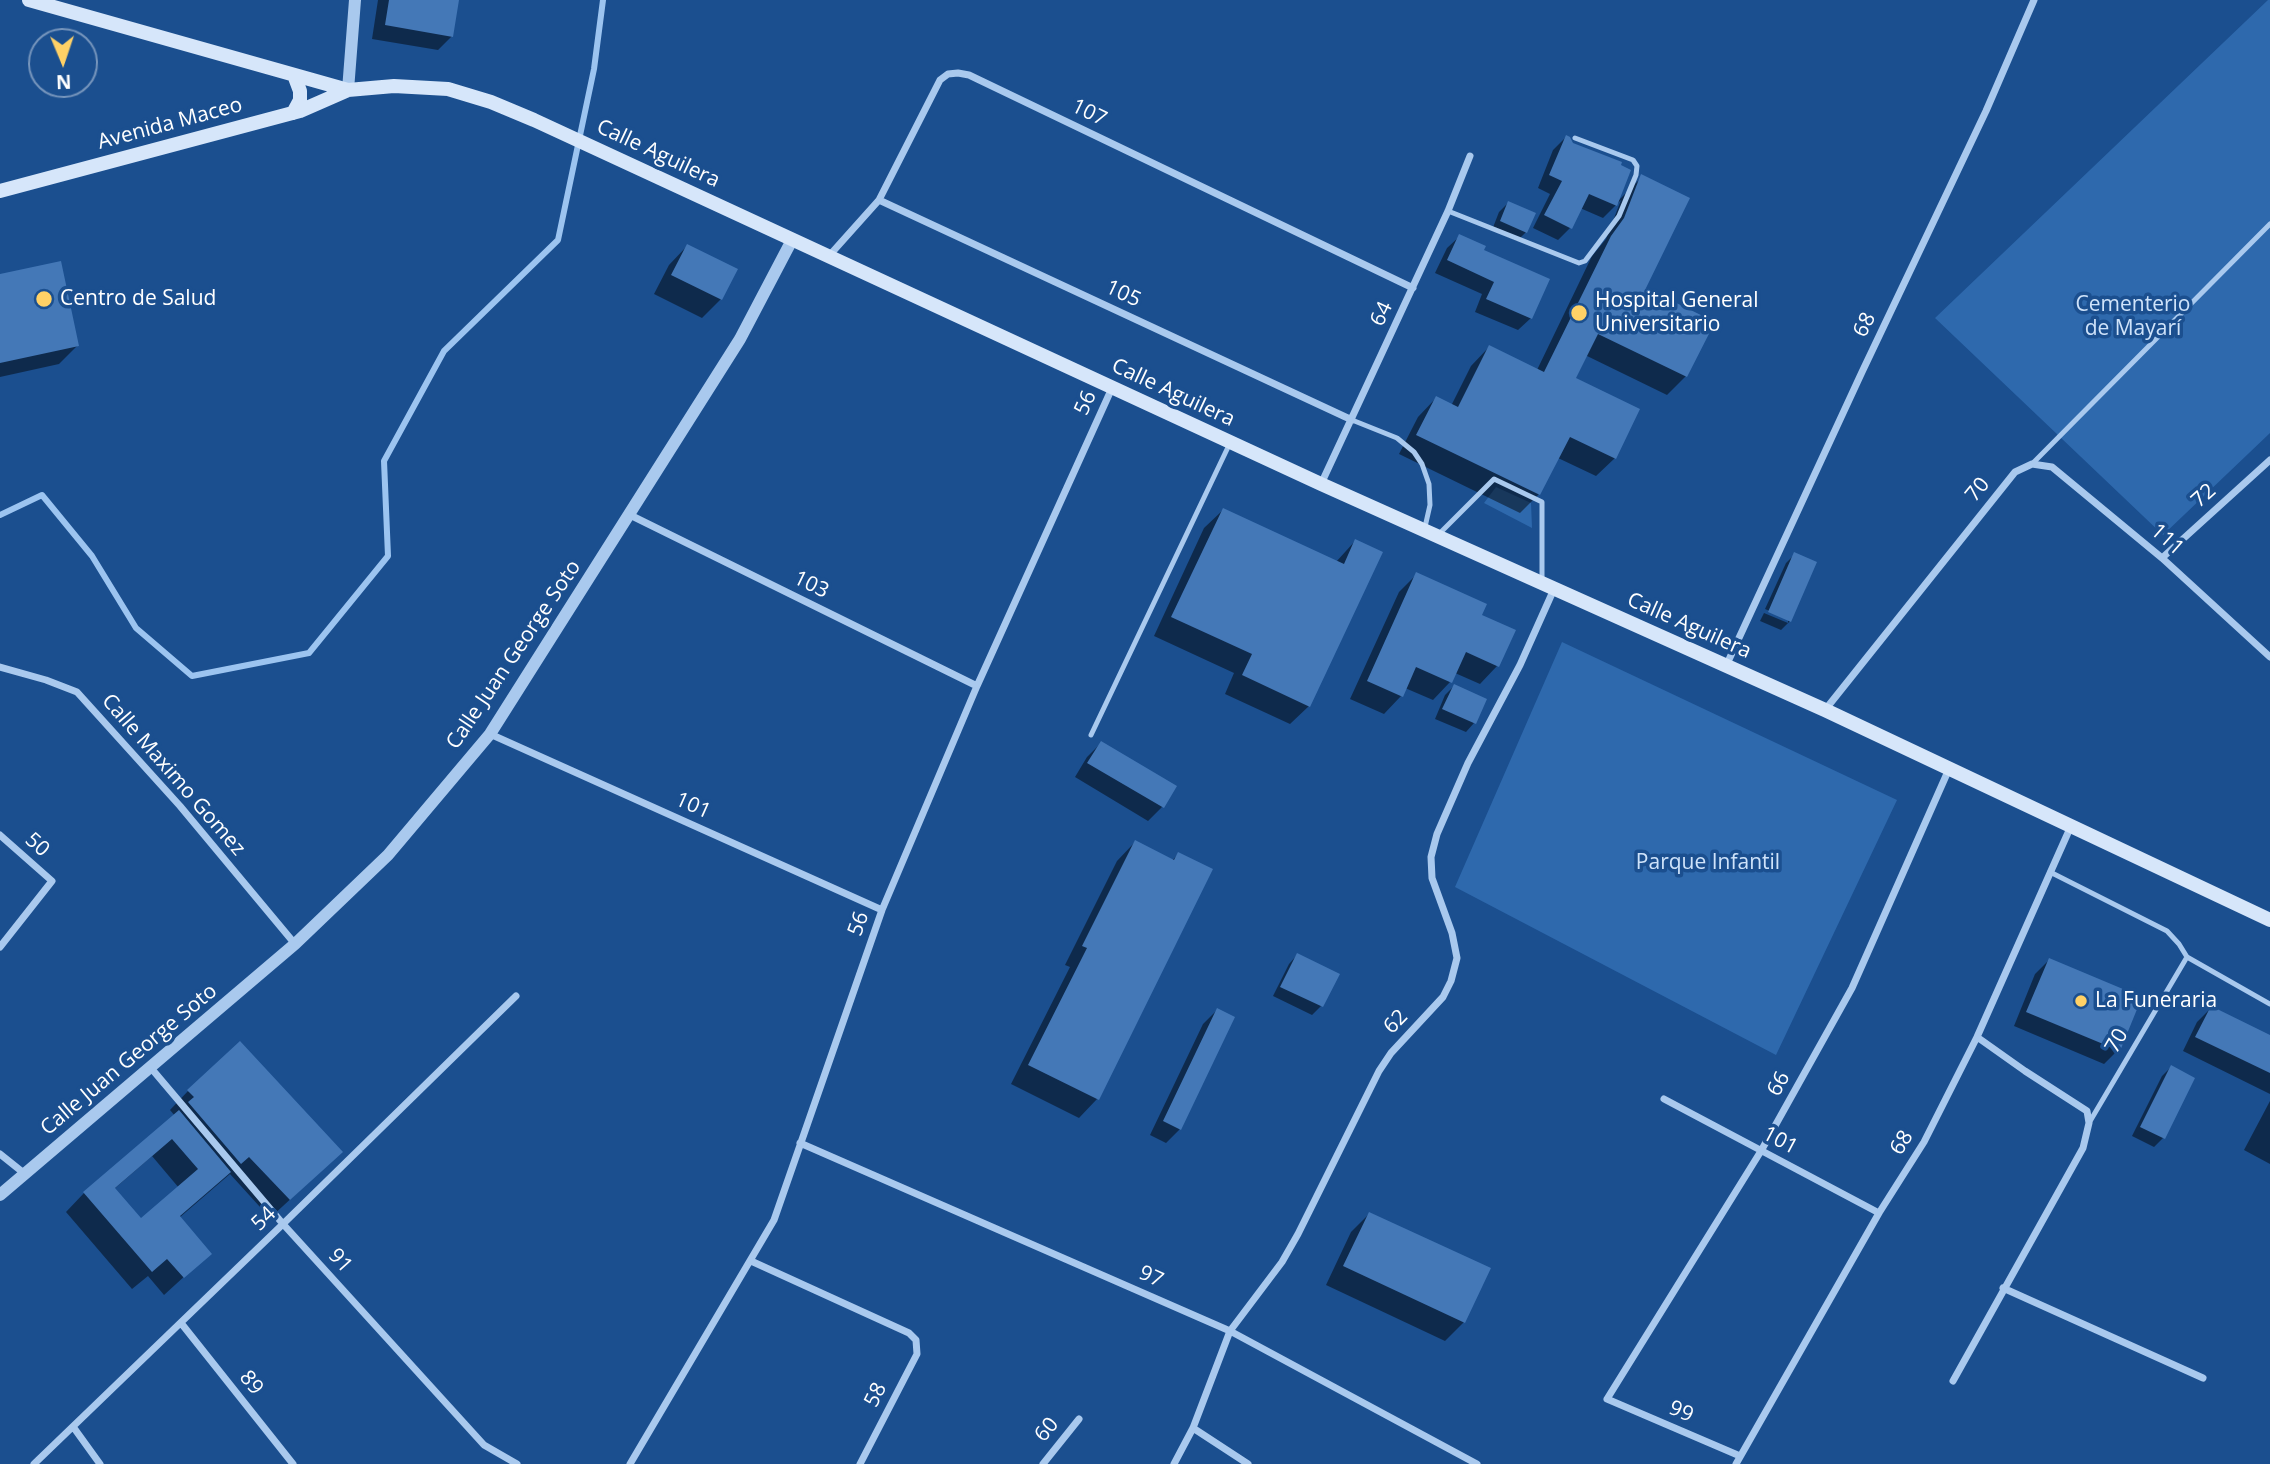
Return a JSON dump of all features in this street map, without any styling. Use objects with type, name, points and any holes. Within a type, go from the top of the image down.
[{"type":"main road","name":"Calle Aguilera","points":[[29,0],[348,90],[394,86],[448,89],[491,102],[1230,443],[1825,709],[2270,920]]},
{"type":"main road","points":[[293,113],[300,100],[300,91],[294,75]]},
{"type":"main road","name":"Avenida Maceo","points":[[0,191],[293,113],[348,90]]},
{"type":"street","points":[[348,90],[355,0]]},
{"type":"street","name":"68","points":[[1726,666],[1986,111],[2034,0]]},
{"type":"street","name":"107","points":[[828,257],[879,200],[936,87],[948,74],[958,73],[969,75],[1413,288]]},
{"type":"street","name":"64","points":[[1321,484],[1448,211],[1470,156]]},
{"type":"street","name":"105","points":[[879,200],[1352,420]]},
{"type":"street","name":"Calle Juan George Soto","points":[[0,1195],[295,944],[388,855],[489,734],[740,339],[792,240]]},
{"type":"street","name":"56","points":[[630,1464],[774,1220],[882,910],[977,686],[1112,388]]},
{"type":"street","name":"72","points":[[2162,558],[2270,460]]},
{"type":"street","name":"111","points":[[2032,464],[2052,467],[2162,558],[2270,657]]},
{"type":"street","name":"70","points":[[1825,709],[2015,472],[2032,464]]},
{"type":"street","name":"103","points":[[630,515],[977,686]]},
{"type":"street","name":"62","points":[[1174,1464],[1193,1428],[1230,1331],[1282,1262],[1379,1071],[1391,1052],[1443,997],[1451,981],[1457,958],[1452,933],[1432,878],[1431,857],[1437,834],[1468,764],[1520,664],[1548,586]]},
{"type":"street","name":"Calle Maximo Gomez","points":[[0,667],[77,692],[180,806],[295,944]]},
{"type":"street","name":"101","points":[[489,734],[882,910]]},
{"type":"street","name":"66","points":[[1607,1399],[1761,1151],[1852,988],[1949,768]]},
{"type":"street","name":"68","points":[[1738,1460],[1879,1213],[1924,1142],[1976,1037],[2071,826]]},
{"type":"street","name":"50","points":[[0,835],[52,881],[0,947]]},
{"type":"street","name":"54","points":[[34,1464],[516,996]]},
{"type":"street","points":[[1976,1037],[2087,1111],[2089,1123]]},
{"type":"street","name":"91","points":[[151,1068],[283,1224],[484,1445],[517,1464]]},
{"type":"street","name":"101","points":[[1664,1099],[1879,1213]]},
{"type":"street","name":"70","points":[[1953,1381],[2083,1148],[2089,1123]]},
{"type":"street","name":"97","points":[[800,1143],[1230,1331],[1477,1464]]},
{"type":"street","points":[[0,1154],[24,1174]]},
{"type":"street","name":"58","points":[[751,1261],[909,1333],[916,1340],[918,1354],[860,1464]]},
{"type":"street","points":[[2003,1288],[2203,1378]]},
{"type":"street","name":"89","points":[[181,1323],[293,1464]]},
{"type":"street","name":"99","points":[[1607,1399],[1738,1460]]},
{"type":"street","name":"60","points":[[1043,1464],[1079,1419]]},
{"type":"street","points":[[74,1428],[100,1464]]},
{"type":"street","points":[[1193,1428],[1248,1464]]},
{"type":"lane","points":[[1448,211],[1579,263],[1585,261],[1619,216],[1636,175],[1637,166],[1633,160],[1574,138]]},
{"type":"lane","points":[[2032,464],[2270,224]]},
{"type":"lane","points":[[1352,420],[1397,439],[1414,452],[1422,464],[1429,484],[1430,533]]},
{"type":"lane","points":[[1091,735],[1230,443]]},
{"type":"lane","points":[[1430,533],[1494,479],[1542,502],[1548,586]]},
{"type":"lane","points":[[2050,872],[2167,931],[2187,957],[2270,1004]]},
{"type":"lane","name":"70","points":[[2089,1123],[2187,957]]},
{"type":"green space","name":"Cementerio de Mayarí","points":[[2268,0],[2270,433],[2163,535],[1935,318]]},
{"type":"green space","points":[[1496,487],[1531,503],[1532,528],[1484,503]]},
{"type":"green space","name":"Parque Infantil","points":[[1562,642],[1897,800],[1776,1055],[1455,887]]},
{"type":"building","points":[[389,0],[459,0],[453,37],[385,25]]},
{"type":"building","points":[[1566,135],[1573,143],[1622,162],[1621,165],[1631,170],[1617,206],[1589,194],[1572,229],[1544,215],[1562,181],[1549,175]]},
{"type":"building","points":[[1641,174],[1690,198],[1646,288],[1715,322],[1687,377],[1598,334],[1576,378],[1640,409],[1616,459],[1570,437],[1540,495],[1416,435],[1436,396],[1458,407],[1489,345],[1544,372],[1611,236],[1624,218]]},
{"type":"building","points":[[1508,201],[1536,213],[1527,233],[1500,221]]},
{"type":"building","points":[[1459,234],[1486,246],[1484,250],[1550,279],[1532,319],[1486,299],[1494,282],[1447,260]]},
{"type":"building","points":[[687,244],[738,269],[722,300],[671,275]]},
{"type":"building","points":[[61,261],[79,346],[0,363],[0,274]]},
{"type":"building","points":[[1223,508],[1344,564],[1355,539],[1383,552],[1310,707],[1242,675],[1252,654],[1171,617]]},
{"type":"building","points":[[1794,552],[1817,562],[1791,622],[1768,612]]},
{"type":"building","points":[[1416,572],[1487,604],[1482,615],[1516,630],[1499,667],[1466,652],[1452,683],[1416,667],[1403,697],[1367,681]]},
{"type":"building","points":[[1454,684],[1487,699],[1476,724],[1442,709]]},
{"type":"building","points":[[1101,741],[1177,786],[1164,808],[1087,763]]},
{"type":"building","points":[[1135,840],[1174,860],[1178,852],[1213,869],[1099,1100],[1028,1065],[1087,948],[1082,946]]},
{"type":"building","points":[[1297,953],[1340,974],[1323,1007],[1280,987]]},
{"type":"building","points":[[2049,958],[2142,997],[2120,1051],[2026,1012]]},
{"type":"building","points":[[2211,1006],[2270,1035],[2270,1073],[2195,1037]]},
{"type":"building","points":[[1217,1008],[1235,1017],[1181,1130],[1163,1121]]},
{"type":"building","points":[[240,1041],[343,1152],[290,1200],[249,1157],[241,1164],[188,1102],[194,1097],[187,1090]]},
{"type":"building","points":[[2171,1065],[2195,1078],[2165,1139],[2140,1127]]},
{"type":"building","points":[[179,1110],[231,1172],[180,1216],[212,1254],[184,1278],[167,1259],[152,1272],[83,1192]],"holes":[[[172,1139],[198,1169],[141,1218],[115,1188]]]},
{"type":"building","points":[[1369,1212],[1491,1268],[1465,1323],[1343,1266]]},
{"type":"waterway","points":[[0,515],[42,495],[92,556],[136,628],[192,676],[309,653],[388,556],[384,461],[444,351],[558,240],[594,69],[603,0]]},
{"type":"place","name":"Centro de Salud","points":[[44,299]]},
{"type":"place","name":"Hospital General Universitario","points":[[1579,313]]},
{"type":"place","name":"La Funeraria","points":[[2081,1001]]}]
